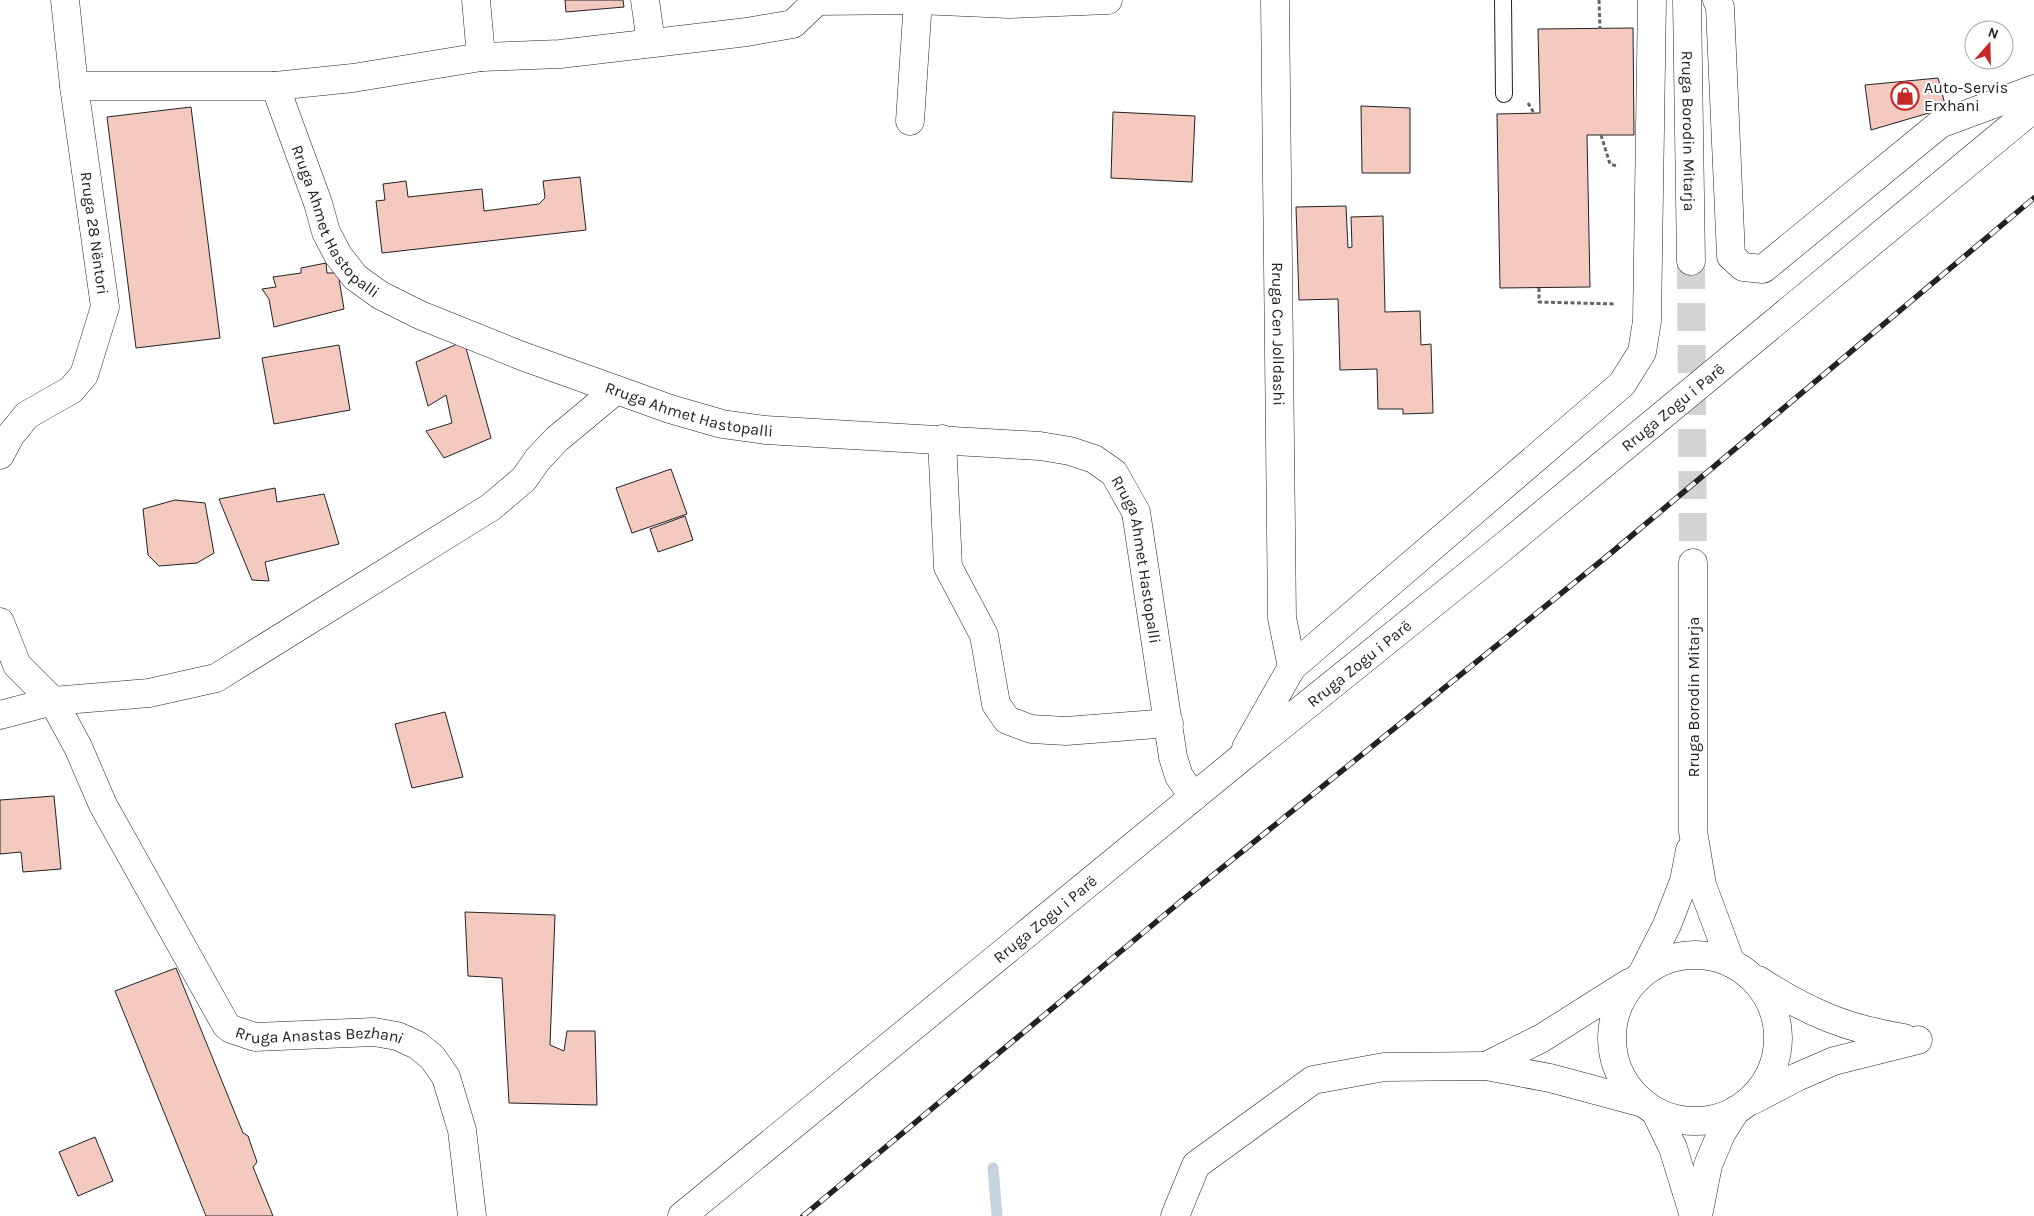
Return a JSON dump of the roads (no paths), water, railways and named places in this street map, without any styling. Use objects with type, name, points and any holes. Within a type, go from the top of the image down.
[{"type":"street","name":"Rruga 28 Nëntori","points":[[0,456],[10,436],[27,415],[72,390],[84,375],[105,307],[74,86],[65,0]]},
{"type":"street","points":[[476,0],[481,57]]},
{"type":"street","points":[[645,0],[651,43]]},
{"type":"street","points":[[74,86],[276,86],[352,78],[481,57],[560,54],[747,32],[792,24],[817,1],[918,0],[1008,4],[1108,0]]},
{"type":"street","points":[[910,121],[918,0]]},
{"type":"street","name":"Rruga Cen Jolldashi","points":[[1275,0],[1282,618],[1292,667]]},
{"type":"street","points":[[1241,758],[1261,719],[1292,667],[1622,384],[1642,352],[1647,321],[1652,0]]},
{"type":"street","name":"Rruga Borodin Mitarja","points":[[1687,0],[1691,262]]},
{"type":"street","points":[[1718,0],[1720,8],[1731,256],[1743,267],[1763,269],[1940,124],[2034,89]]},
{"type":"street","name":"Rruga Ahmet Hastopalli","points":[[276,86],[318,203],[326,232],[338,255],[355,278],[380,295],[420,315],[522,356],[616,390],[670,409],[722,424],[765,430],[1040,446],[1070,451],[1094,460],[1114,473],[1136,512],[1174,757],[1179,776],[1193,797]]},
{"type":"street","name":"Rruga Zogu i Parë","points":[[682,1216],[1193,797],[1502,548],[2034,108]]},
{"type":"street","points":[[0,716],[53,701],[149,694],[216,678],[491,507],[524,479],[538,459],[557,439],[616,390]]},
{"type":"street","points":[[942,439],[948,567],[984,635],[996,704],[1007,720],[1031,729],[1066,732],[1169,723]]},
{"type":"street","name":"Rruga Borodin Mitarja","points":[[1693,564],[1693,831],[1702,885],[1740,969]]},
{"type":"street","points":[[0,622],[17,665],[53,701]]},
{"type":"street","name":"Rruga Anastas Bezhani","points":[[53,701],[78,747],[103,805],[226,1025],[231,1029],[255,1037],[374,1032],[397,1036],[417,1045],[432,1057],[446,1078],[462,1130],[472,1216]]},
{"type":"street","name":"Rruga Borodin Mitarja","points":[[1639,976],[1667,925],[1684,881],[1693,831]]},
{"type":"street","points":[[1174,1216],[1196,1165],[1313,1080],[1384,1067],[1486,1066],[1550,1078],[1649,1107],[1674,1118],[1696,1121],[1716,1118],[1797,1077],[1834,1061],[1918,1040],[1871,1033],[1829,1020],[1787,999],[1740,969],[1714,956],[1696,954],[1677,956],[1660,962],[1542,1038],[1486,1066]]},
{"type":"street","points":[[1698,1216],[1708,1165],[1721,1134],[1741,1107],[1763,1086],[1774,1064],[1778,1040],[1775,1016],[1765,993],[1740,969]]},
{"type":"street","points":[[1639,976],[1621,998],[1613,1020],[1612,1043],[1616,1065],[1627,1086],[1649,1107],[1673,1148],[1694,1216]]},
{"type":"lane","points":[[1503,0],[1504,94]]},
{"type":"waterway","points":[[993,1168],[997,1216]]},
{"type":"tunnel","points":[[1691,261],[1693,563]]},
{"type":"railway","points":[[803,1216],[1186,897],[1611,553],[2034,198]]},
{"type":"place","name":"Auto-Servis Erxhani","points":[[1905,96]]}]
